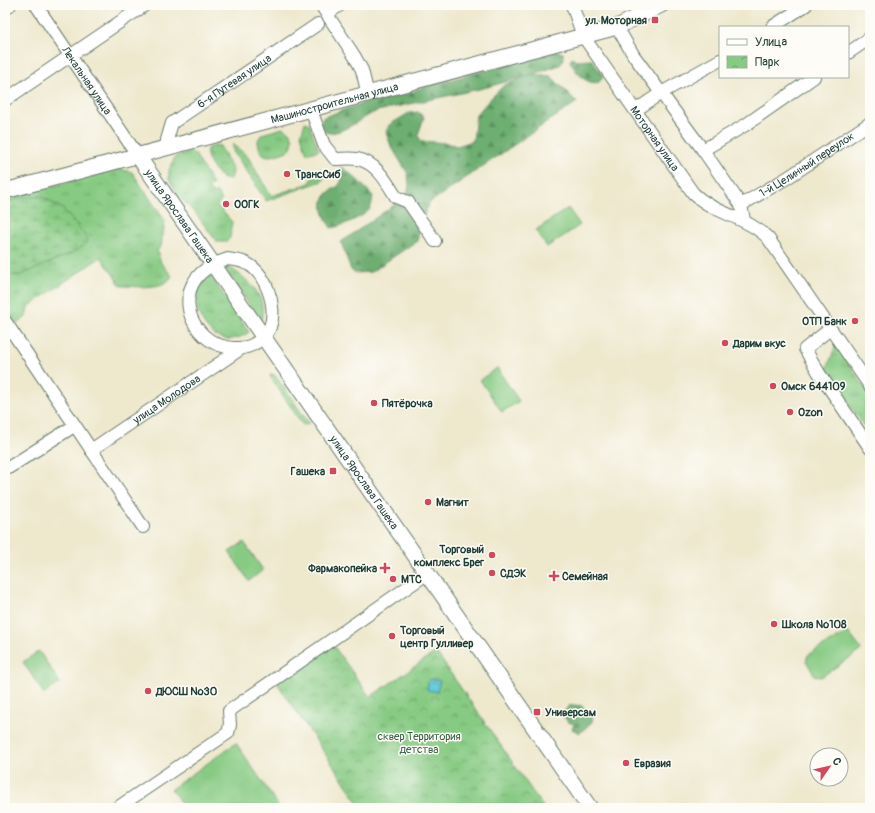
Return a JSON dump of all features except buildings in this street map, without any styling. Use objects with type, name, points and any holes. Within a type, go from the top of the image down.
[{"type":"main road","name":"Машиностроительная улица","points":[[5,192],[617,27],[661,5]]},
{"type":"main road","name":"улица Ярослава Гашека","points":[[138,156],[590,808]]},
{"type":"street","points":[[5,8],[10,5]]},
{"type":"street","name":"Лекальная улица","points":[[36,5],[138,156]]},
{"type":"street","points":[[5,100],[145,5]]},
{"type":"street","points":[[340,5],[324,9],[362,70],[368,95]]},
{"type":"street","name":"Моторная улица","points":[[572,5],[583,36],[693,193],[702,202],[744,220],[759,229],[772,243],[870,386]]},
{"type":"street","points":[[774,26],[806,5]]},
{"type":"street","name":"6-я Путевая улица","points":[[169,148],[167,140],[172,123],[318,24]]},
{"type":"street","points":[[617,27],[634,56],[703,150],[741,205],[744,220]]},
{"type":"street","points":[[849,52],[870,38]]},
{"type":"street","points":[[636,110],[661,93],[719,61]]},
{"type":"street","points":[[703,150],[747,124],[813,78]]},
{"type":"street","points":[[311,110],[324,145],[335,159],[357,159],[370,164],[389,185],[396,197],[408,202],[435,241]]},
{"type":"street","name":"1-й Целинный переулок","points":[[741,205],[787,178],[870,123]]},
{"type":"street","points":[[242,348],[216,345],[201,334],[193,321],[188,306],[191,289],[200,274],[214,264],[228,259],[244,262],[260,275],[270,294],[273,312],[272,323],[264,338]]},
{"type":"street","points":[[5,321],[74,426],[143,526]]},
{"type":"street","points":[[830,329],[804,349],[819,373],[866,433],[870,448]]},
{"type":"street","name":"улица Молодова","points":[[91,450],[242,348],[248,347],[264,338]]},
{"type":"street","points":[[5,470],[74,426]]},
{"type":"street","points":[[117,808],[228,733],[230,725],[229,711],[428,573]]},
{"type":"green space","points":[[557,51],[563,53],[564,59],[560,65],[534,74],[551,76],[577,102],[429,203],[423,217],[417,241],[371,272],[355,273],[351,270],[341,242],[407,196],[409,185],[408,174],[391,146],[386,132],[389,125],[409,113],[418,112],[424,117],[418,135],[421,141],[447,143],[457,146],[473,141],[476,115],[490,99],[504,85],[533,74],[484,88],[377,111],[340,131],[327,133],[321,127],[321,121],[324,117],[369,101],[398,94],[409,94],[420,88]]},
{"type":"green space","points":[[572,58],[576,61],[592,60],[603,76],[599,82],[594,83],[585,80],[570,61]]},
{"type":"green space","points":[[305,122],[309,124],[319,150],[307,154],[301,135]]},
{"type":"green space","points":[[283,128],[289,132],[293,140],[290,150],[269,156],[261,152],[258,140],[262,134]]},
{"type":"green space","points":[[233,144],[248,157],[271,196],[310,183],[311,179],[326,174],[322,181],[266,201],[233,151]]},
{"type":"green space","points":[[214,145],[220,146],[233,170],[231,177],[228,180],[218,174],[209,161],[207,149]]},
{"type":"green space","points":[[190,151],[195,154],[213,184],[208,187],[213,194],[217,192],[222,200],[217,205],[232,222],[230,238],[226,242],[217,242],[197,215],[178,196],[169,179],[169,170],[175,157]]},
{"type":"green space","points":[[341,167],[362,184],[373,196],[372,203],[370,209],[363,215],[331,228],[324,214],[323,200],[329,192],[340,183],[342,178]]},
{"type":"green space","points":[[119,169],[132,172],[165,221],[161,247],[157,250],[161,263],[172,276],[168,281],[156,286],[121,286],[101,257],[28,307],[26,317],[17,324],[5,309],[5,198]]},
{"type":"green space","points":[[24,197],[43,197],[63,209],[88,239],[85,245],[72,253],[21,275],[5,275],[5,203]]},
{"type":"green space","points":[[568,208],[580,225],[547,247],[536,230]]},
{"type":"green space","points":[[223,266],[227,266],[238,273],[249,282],[258,293],[262,307],[261,322]]},
{"type":"green space","points":[[209,274],[249,332],[235,339],[222,338],[211,332],[203,322],[198,309],[197,296],[200,284]]},
{"type":"green space","points":[[836,345],[870,395],[870,422],[864,426],[826,371]]},
{"type":"green space","points":[[497,368],[519,401],[502,412],[480,380]]},
{"type":"green space","points":[[271,374],[275,375],[309,423],[305,425],[302,424],[270,376]]},
{"type":"green space","points":[[244,542],[263,570],[249,581],[229,552]]},
{"type":"green space","points":[[848,632],[861,649],[860,651],[821,677],[815,676],[806,661],[808,655]]},
{"type":"green space","name":"сквер Территория детства","points":[[333,645],[370,697],[436,652],[544,808],[362,808],[277,683]]},
{"type":"green space","points":[[39,651],[60,683],[44,694],[23,662]]},
{"type":"green space","points":[[569,706],[582,706],[593,715],[592,722],[580,733],[572,729],[574,724],[568,722],[564,717],[565,710]]},
{"type":"green space","points":[[236,743],[280,808],[184,808],[171,789]]},
{"type":"water","points":[[429,679],[440,681],[437,692],[427,690]]},
{"type":"place","name":"ул. Моторная","points":[[655,20]]},
{"type":"place","name":"ТрансСиб","points":[[287,174]]},
{"type":"place","name":"ООГК","points":[[226,204]]},
{"type":"place","name":"ОТП Банк","points":[[855,321]]},
{"type":"place","name":"Дарим вкус","points":[[725,343]]},
{"type":"place","name":"Омск 644109","points":[[773,386]]},
{"type":"place","name":"Пятёрочка","points":[[374,403]]},
{"type":"place","name":"Ozon","points":[[790,412]]},
{"type":"place","name":"Гашека","points":[[333,471]]},
{"type":"place","name":"Магнит","points":[[428,502]]},
{"type":"place","name":"Торговый комплекс Брег","points":[[492,555]]},
{"type":"place","name":"Фармакопейка","points":[[385,568]]},
{"type":"place","name":"СДЭК","points":[[492,573]]},
{"type":"place","name":"Семейная","points":[[554,576]]},
{"type":"place","name":"МТС","points":[[393,579]]},
{"type":"place","name":"Школа №108","points":[[774,624]]},
{"type":"place","name":"Торговый центр Гулливер","points":[[392,636]]},
{"type":"place","name":"ДЮСШ №30","points":[[148,691]]},
{"type":"place","name":"Универсам","points":[[537,712]]},
{"type":"place","name":"Евразия","points":[[626,763]]}]
